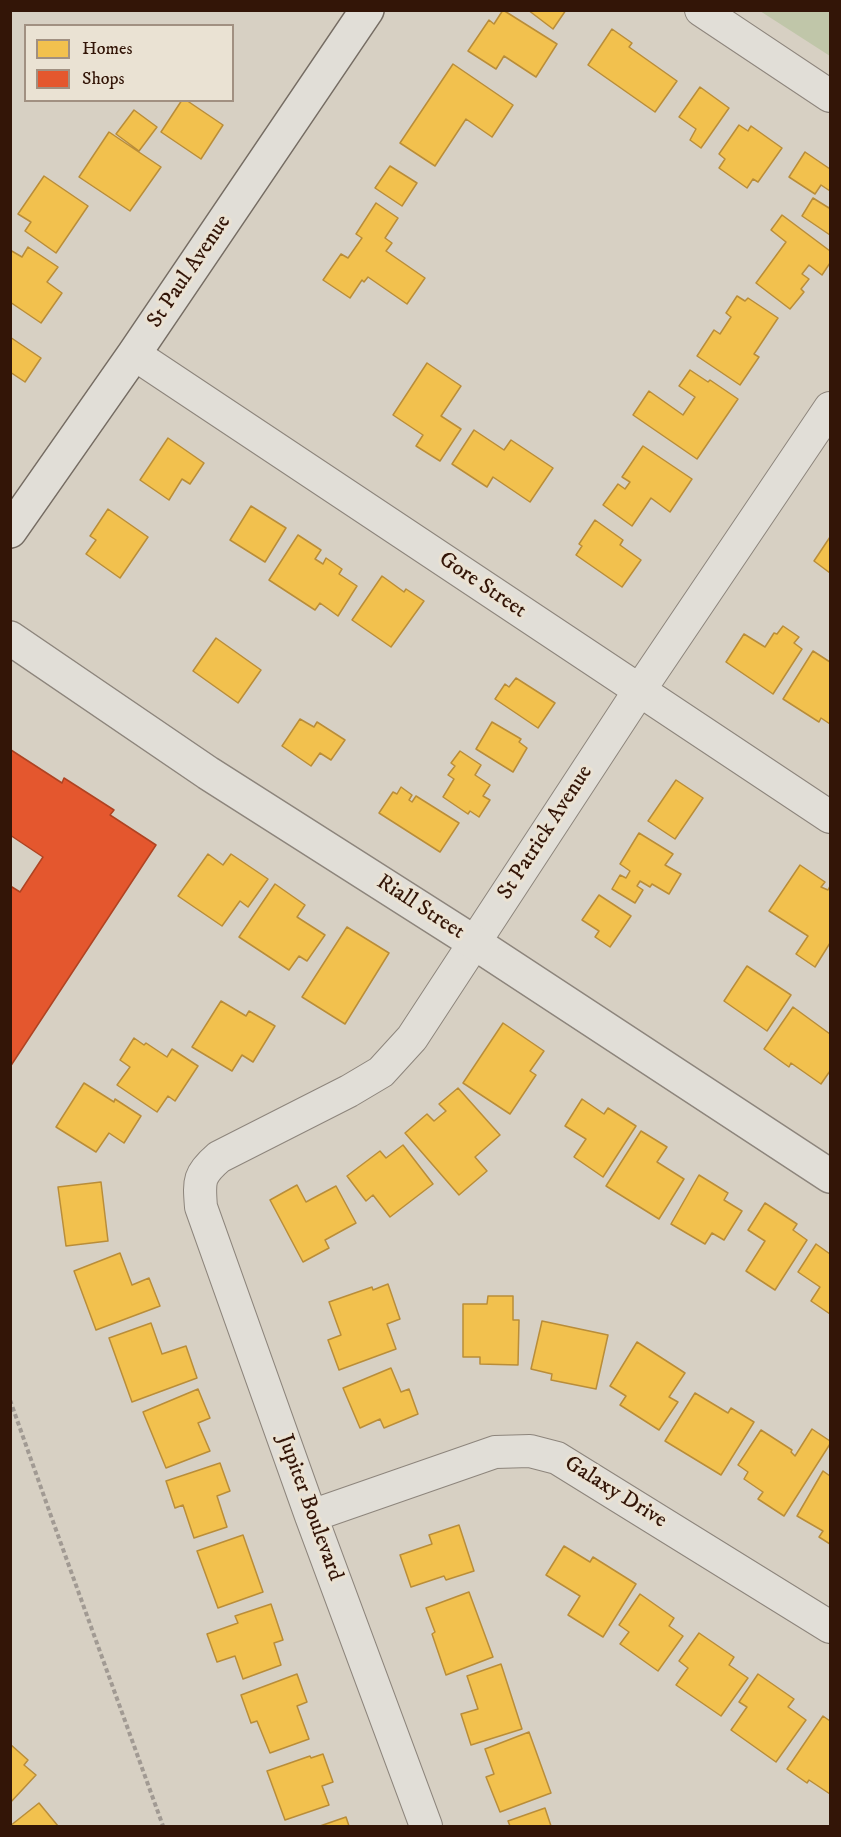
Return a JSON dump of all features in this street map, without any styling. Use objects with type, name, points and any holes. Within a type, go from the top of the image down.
[{"type":"street","name":"St Paul Avenue","points":[[14,518],[134,354],[367,10]]},
{"type":"street","points":[[701,10],[831,96]]},
{"type":"street","name":"Gore Street","points":[[134,354],[831,817]]},
{"type":"street","name":"St Patrick Avenue","points":[[200,1186],[204,1170],[219,1157],[349,1091],[381,1072],[412,1038],[639,691],[831,408]]},
{"type":"street","name":"Riall Street","points":[[10,638],[208,773],[475,943],[831,1176]]},
{"type":"street","name":"Jupiter Boulevard","points":[[200,1186],[201,1207],[311,1516],[426,1827]]},
{"type":"street","name":"Galaxy Drive","points":[[311,1516],[495,1452],[530,1450],[557,1458],[831,1627]]},
{"type":"path","points":[[10,1400],[163,1827]]},
{"type":"green space","points":[[760,11],[830,11],[830,56]]},
{"type":"building: Homes","points":[[503,10],[557,44],[536,77],[504,56],[496,69],[468,51],[489,20],[494,24]]},
{"type":"building: Homes","points":[[528,10],[566,10],[553,29]]},
{"type":"building: Homes","points":[[612,29],[632,43],[629,47],[677,81],[655,112],[588,65]]},
{"type":"building: Homes","points":[[453,64],[513,105],[492,137],[466,119],[435,166],[400,143]]},
{"type":"building: Homes","points":[[700,87],[729,108],[701,148],[690,140],[696,129],[679,117]]},
{"type":"building: Homes","points":[[181,102],[189,102],[223,125],[201,159],[161,132]]},
{"type":"building: Homes","points":[[134,110],[157,127],[139,151],[116,134]]},
{"type":"building: Homes","points":[[739,125],[748,131],[751,126],[782,148],[758,182],[753,179],[747,188],[719,168],[725,159],[719,154]]},
{"type":"building: Homes","points":[[109,132],[161,167],[130,211],[79,177]]},
{"type":"building: Homes","points":[[805,152],[830,169],[830,191],[821,185],[815,194],[789,177]]},
{"type":"building: Homes","points":[[390,166],[417,183],[402,206],[375,188]]},
{"type":"building: Homes","points":[[44,176],[88,206],[56,253],[25,231],[31,222],[18,214]]},
{"type":"building: Homes","points":[[813,198],[829,208],[830,206],[830,235],[802,216]]},
{"type":"building: Homes","points":[[376,203],[398,218],[385,238],[392,243],[386,251],[425,278],[407,304],[368,277],[364,282],[362,280],[350,298],[323,280],[341,254],[348,258],[362,238],[356,234]]},
{"type":"building: Homes","points":[[782,215],[830,251],[830,263],[822,275],[809,265],[802,274],[809,279],[801,289],[804,292],[790,309],[756,283],[786,242],[771,230]]},
{"type":"building: Homes","points":[[28,247],[58,267],[47,282],[62,293],[41,323],[10,302],[10,250],[22,257]]},
{"type":"building: Homes","points":[[737,296],[745,301],[748,298],[778,318],[754,354],[759,357],[740,385],[697,356],[714,330],[720,334],[731,317],[726,313]]},
{"type":"building: Homes","points":[[10,337],[41,358],[25,382],[10,372]]},
{"type":"building: Homes","points":[[427,363],[461,386],[441,416],[461,429],[440,461],[416,446],[423,435],[393,415]]},
{"type":"building: Homes","points":[[690,370],[738,399],[697,459],[633,415],[649,391],[683,415],[695,397],[679,386]]},
{"type":"building: Homes","points":[[474,430],[504,450],[511,440],[553,468],[530,502],[493,477],[487,487],[452,464]]},
{"type":"building: Homes","points":[[168,438],[204,463],[190,484],[182,479],[169,500],[140,480]]},
{"type":"building: Homes","points":[[643,446],[692,479],[670,512],[651,498],[632,526],[603,505],[618,484],[625,489],[630,482],[622,477]]},
{"type":"building: Homes","points":[[251,506],[286,528],[265,562],[230,540]]},
{"type":"building: Homes","points":[[108,509],[148,537],[120,578],[86,554],[96,540],[90,536]]},
{"type":"building: Homes","points":[[595,520],[623,540],[620,545],[641,560],[622,587],[576,555],[582,546],[579,544]]},
{"type":"building: Homes","points":[[298,535],[321,550],[315,559],[323,564],[326,558],[342,569],[339,574],[357,586],[338,616],[320,603],[315,610],[269,580]]},
{"type":"building: Homes","points":[[830,537],[830,573],[814,561]]},
{"type":"building: Homes","points":[[382,576],[404,592],[406,589],[424,601],[391,647],[352,620]]},
{"type":"building: Homes","points":[[783,626],[799,637],[794,643],[802,649],[773,694],[726,662],[744,634],[765,647],[774,633],[777,634]]},
{"type":"building: Homes","points":[[216,638],[261,670],[238,703],[193,671]]},
{"type":"building: Homes","points":[[813,651],[830,662],[830,724],[821,718],[819,722],[783,699]]},
{"type":"building: Homes","points":[[516,678],[555,703],[538,728],[495,699],[505,684],[509,687]]},
{"type":"building: Homes","points":[[300,719],[314,727],[317,722],[345,740],[331,760],[320,753],[311,766],[282,746]]},
{"type":"building: Homes","points":[[492,722],[521,739],[519,742],[527,748],[513,772],[476,749]]},
{"type":"building: Homes","points":[[460,751],[481,765],[475,775],[490,785],[483,796],[490,800],[479,817],[470,811],[468,814],[443,797],[454,779],[448,775],[455,766],[451,763]]},
{"type":"building: Homes","points":[[676,780],[703,798],[675,839],[648,821]]},
{"type":"building: Homes","points":[[401,787],[412,795],[409,800],[412,802],[416,796],[459,823],[440,852],[379,813],[393,792],[397,794]]},
{"type":"building: Homes","points":[[639,833],[673,854],[665,865],[681,874],[669,894],[652,884],[650,887],[640,881],[637,886],[643,890],[635,903],[612,889],[620,875],[626,878],[630,871],[620,864]]},
{"type":"building: Homes","points":[[208,854],[223,865],[231,854],[268,879],[248,907],[240,901],[222,926],[178,896]]},
{"type":"building: Homes","points":[[800,865],[825,882],[821,887],[828,890],[830,886],[830,943],[815,967],[796,954],[808,936],[769,911]]},
{"type":"building: Homes","points":[[275,884],[305,905],[297,917],[325,935],[307,961],[299,956],[289,970],[239,937]]},
{"type":"building: Homes","points":[[599,895],[631,916],[610,947],[595,937],[599,931],[582,920]]},
{"type":"building: Homes","points":[[347,927],[389,953],[345,1024],[302,997]]},
{"type":"building: Homes","points":[[747,966],[791,995],[767,1031],[724,1001]]},
{"type":"building: Homes","points":[[221,1001],[246,1016],[249,1011],[275,1026],[253,1062],[242,1055],[232,1071],[192,1047]]},
{"type":"building: Homes","points":[[793,1007],[830,1034],[830,1071],[821,1084],[791,1063],[789,1067],[764,1049]]},
{"type":"building: Homes","points":[[503,1023],[544,1051],[530,1071],[536,1075],[510,1114],[463,1083]]},
{"type":"building: Homes","points":[[134,1038],[167,1057],[172,1049],[198,1066],[175,1101],[168,1096],[157,1112],[117,1085],[130,1067],[120,1060]]},
{"type":"building: Homes","points":[[84,1083],[141,1116],[124,1143],[109,1133],[96,1152],[56,1127]]},
{"type":"building: Homes","points":[[458,1088],[500,1135],[475,1157],[487,1171],[459,1195],[405,1133],[427,1114],[434,1121],[446,1111],[439,1104]]},
{"type":"building: Homes","points":[[582,1099],[604,1114],[608,1108],[636,1126],[603,1177],[574,1157],[586,1139],[565,1126]]},
{"type":"building: Homes","points":[[641,1131],[667,1147],[657,1162],[684,1179],[659,1219],[606,1186]]},
{"type":"building: Homes","points":[[403,1145],[433,1184],[390,1217],[373,1195],[366,1201],[347,1176],[380,1151],[386,1158]]},
{"type":"building: Homes","points":[[699,1175],[728,1193],[724,1200],[742,1211],[724,1240],[712,1233],[705,1244],[671,1224]]},
{"type":"building: Homes","points":[[101,1182],[108,1241],[66,1246],[58,1187]]},
{"type":"building: Homes","points":[[297,1185],[306,1202],[336,1186],[356,1223],[325,1240],[329,1248],[303,1262],[270,1200]]},
{"type":"building: Homes","points":[[765,1203],[797,1224],[793,1230],[807,1240],[775,1290],[746,1271],[765,1241],[748,1230]]},
{"type":"building: Homes","points":[[816,1244],[830,1254],[830,1314],[811,1301],[820,1287],[798,1272]]},
{"type":"building: Homes","points":[[120,1253],[132,1285],[149,1278],[160,1306],[96,1330],[74,1271]]},
{"type":"building: Homes","points":[[388,1284],[400,1319],[387,1324],[396,1349],[339,1370],[328,1340],[341,1335],[329,1302]]},
{"type":"building: Homes","points":[[488,1296],[513,1296],[513,1320],[519,1320],[518,1365],[480,1364],[480,1357],[463,1357],[463,1304],[487,1304]]},
{"type":"building: Homes","points":[[542,1321],[608,1335],[596,1389],[551,1380],[552,1374],[531,1369]]},
{"type":"building: Homes","points":[[151,1323],[162,1354],[186,1346],[197,1378],[132,1402],[109,1338]]},
{"type":"building: Homes","points":[[637,1342],[685,1373],[669,1397],[678,1402],[659,1430],[620,1405],[626,1396],[610,1386]]},
{"type":"building: Homes","points":[[391,1368],[401,1392],[409,1389],[418,1414],[384,1428],[380,1419],[360,1428],[343,1388]]},
{"type":"building: Homes","points":[[198,1389],[210,1418],[198,1423],[210,1451],[166,1468],[143,1412]]},
{"type":"building: Homes","points":[[695,1393],[728,1413],[731,1408],[754,1422],[721,1475],[665,1441]]},
{"type":"building: Homes","points":[[812,1429],[830,1441],[830,1444],[784,1516],[758,1499],[763,1492],[744,1479],[748,1472],[738,1465],[761,1430],[792,1450],[795,1456]]},
{"type":"building: Homes","points":[[220,1463],[230,1491],[217,1496],[227,1527],[194,1538],[183,1505],[175,1508],[166,1481]]},
{"type":"building: Homes","points":[[823,1471],[830,1476],[830,1544],[819,1537],[823,1531],[797,1516]]},
{"type":"building: Homes","points":[[459,1525],[474,1571],[446,1580],[444,1576],[411,1587],[400,1555],[432,1544],[429,1535]]},
{"type":"building: Homes","points":[[243,1535],[263,1592],[218,1608],[197,1551]]},
{"type":"building: Homes","points":[[564,1546],[590,1562],[593,1557],[636,1584],[603,1637],[568,1615],[580,1596],[546,1575]]},
{"type":"building: Homes","points":[[469,1592],[493,1657],[446,1675],[426,1608]]},
{"type":"building: Homes","points":[[640,1594],[674,1618],[669,1626],[683,1636],[658,1671],[620,1644],[629,1632],[619,1625]]},
{"type":"building: Homes","points":[[271,1604],[283,1640],[274,1643],[281,1665],[243,1679],[235,1656],[217,1662],[207,1634],[238,1623],[235,1616]]},
{"type":"building: Homes","points":[[699,1633],[734,1657],[729,1665],[748,1678],[721,1716],[676,1685],[688,1668],[679,1661]]},
{"type":"building: Homes","points":[[501,1664],[522,1729],[471,1745],[461,1714],[478,1709],[467,1676]]},
{"type":"building: Homes","points":[[297,1674],[307,1702],[297,1706],[309,1739],[270,1753],[257,1721],[251,1723],[241,1695]]},
{"type":"building: Homes","points":[[758,1674],[794,1699],[788,1707],[806,1720],[776,1762],[731,1730],[747,1707],[739,1702]]},
{"type":"building: Homes","points":[[823,1716],[830,1721],[830,1794],[809,1780],[807,1783],[787,1769]]},
{"type":"building: Homes","points":[[529,1732],[551,1793],[500,1812],[486,1777],[494,1774],[485,1749]]},
{"type":"building: Homes","points":[[10,1744],[28,1760],[24,1765],[36,1775],[10,1803]]},
{"type":"building: Homes","points":[[323,1754],[333,1782],[322,1786],[329,1805],[285,1820],[267,1771],[310,1756],[311,1758]]},
{"type":"building: Homes","points":[[39,1803],[58,1826],[10,1826]]},
{"type":"building: Homes","points":[[545,1808],[551,1826],[510,1826],[508,1821]]},
{"type":"building: Homes","points":[[346,1817],[349,1826],[320,1826]]},
{"type":"building: Shops","points":[[11,750],[62,783],[64,778],[114,810],[110,815],[156,845],[10,1067],[10,890],[12,887],[20,892],[43,857],[10,835]]}]
